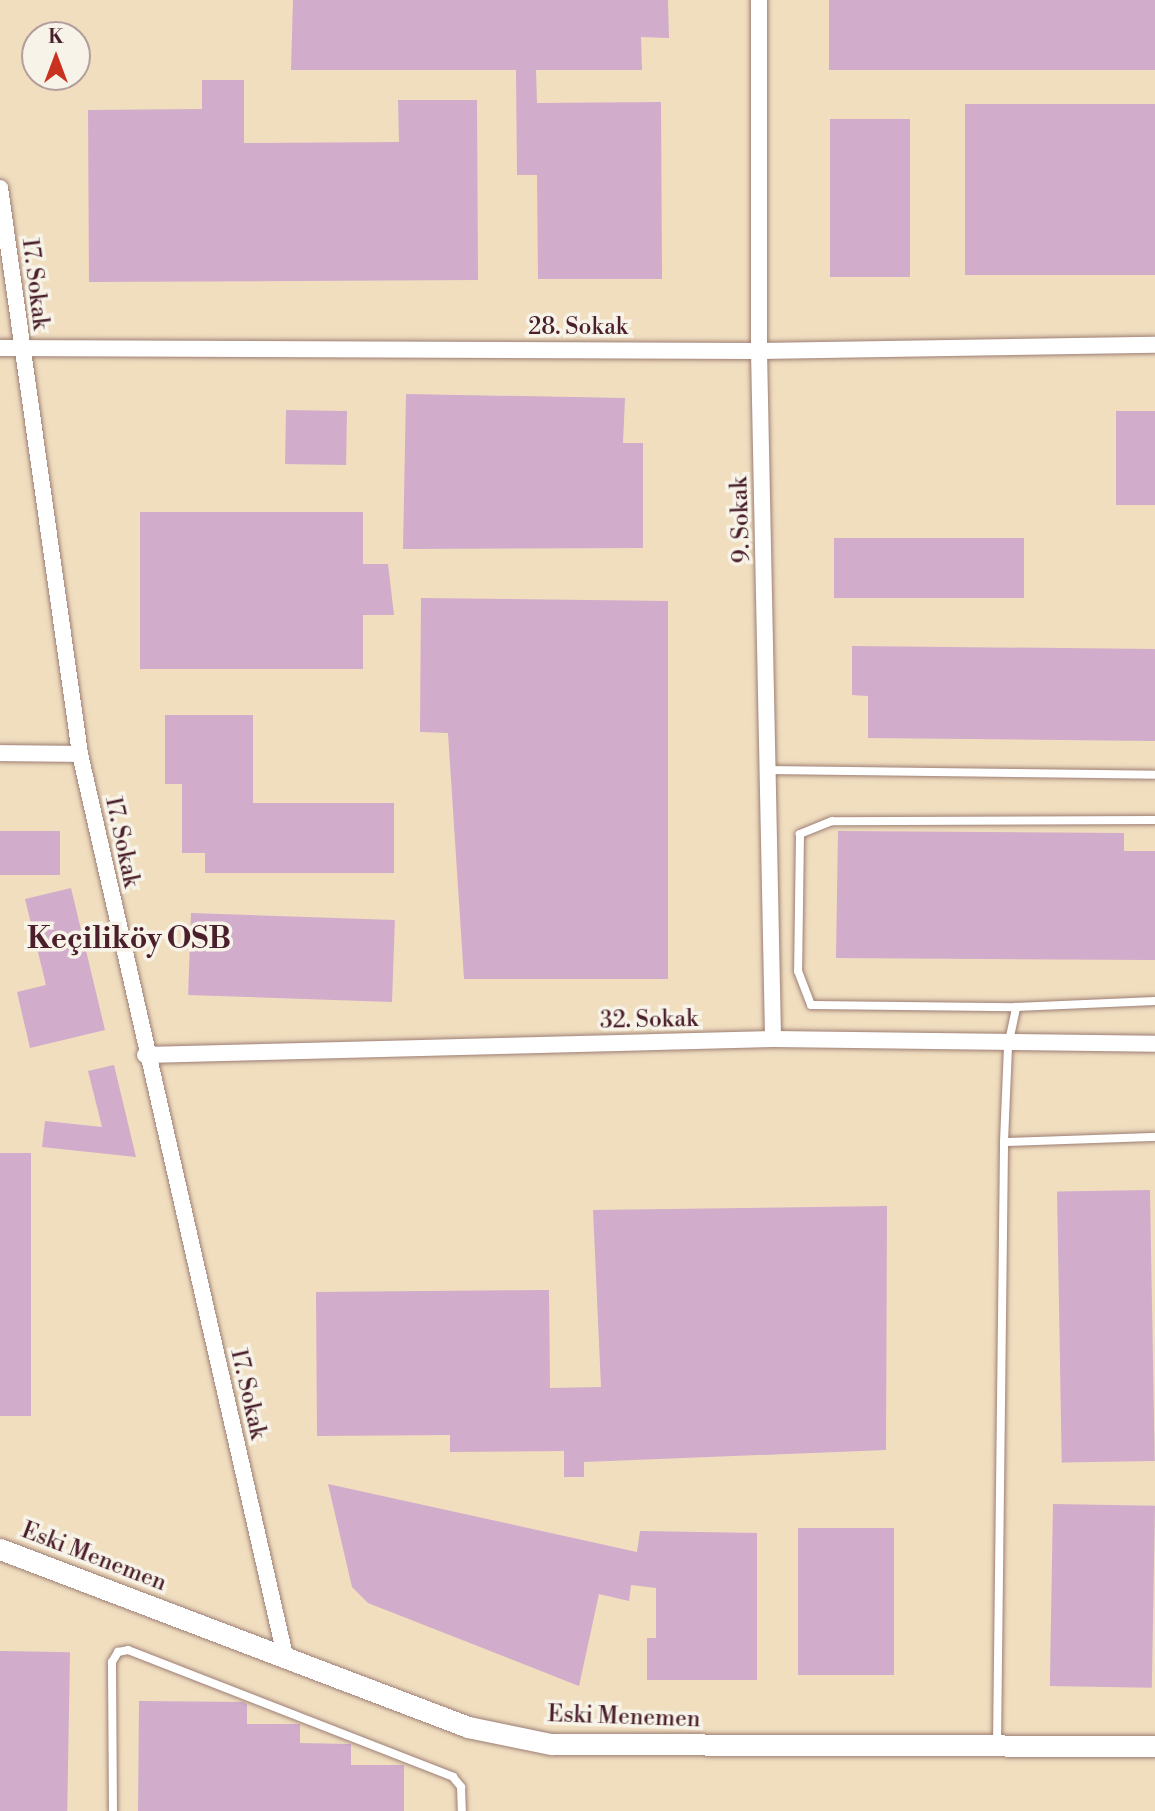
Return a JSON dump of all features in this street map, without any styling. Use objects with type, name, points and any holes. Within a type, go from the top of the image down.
[{"type":"street","name":"9. Sokak","points":[[759,0],[759,351],[771,770],[773,1040]]},
{"type":"street","name":"17. Sokak","points":[[0,188],[20,348],[80,754],[145,1055],[286,1660]]},
{"type":"street","name":"28. Sokak","points":[[0,348],[759,351],[1155,345]]},
{"type":"street","points":[[0,753],[80,754]]},
{"type":"street","name":"32. Sokak","points":[[145,1055],[773,1040],[1008,1046],[1155,1044]]},
{"type":"street","name":"Eski Menemen","points":[[0,1549],[468,1727],[551,1744],[997,1748],[1155,1746]]},
{"type":"lane","points":[[771,770],[1155,775]]},
{"type":"lane","points":[[1155,820],[832,821],[800,834],[798,971],[811,1005],[1016,1007],[1155,1002]]},
{"type":"lane","points":[[997,1748],[1004,1142],[1008,1046],[1016,1007]]},
{"type":"lane","points":[[1004,1142],[1155,1137]]},
{"type":"lane","points":[[113,1811],[112,1662],[118,1652],[128,1650],[453,1777],[461,1787],[462,1811]]},
{"type":"building","points":[[293,0],[668,0],[669,38],[641,37],[642,70],[536,70],[537,103],[661,102],[662,279],[538,279],[537,175],[517,175],[516,70],[291,70]]},
{"type":"building","points":[[829,0],[1155,0],[1155,70],[829,70]]},
{"type":"building","points":[[202,80],[244,80],[244,143],[399,142],[398,100],[477,100],[478,280],[89,282],[88,110],[202,109]]},
{"type":"building","points":[[965,104],[1155,104],[1155,275],[965,275]]},
{"type":"building","points":[[830,119],[910,119],[910,277],[830,277]]},
{"type":"building","points":[[406,394],[625,398],[623,443],[643,443],[643,548],[403,549]]},
{"type":"building","points":[[286,410],[347,411],[346,465],[285,464]]},
{"type":"building","points":[[1116,411],[1155,411],[1155,505],[1116,505]]},
{"type":"building","points":[[140,512],[363,512],[363,564],[388,564],[394,615],[363,615],[363,669],[140,669]]},
{"type":"building","points":[[834,538],[1024,538],[1024,598],[834,598]]},
{"type":"building","points":[[421,598],[668,601],[668,979],[464,979],[448,733],[420,732]]},
{"type":"building","points":[[852,646],[1155,649],[1155,741],[868,738],[868,696],[852,695]]},
{"type":"building","points":[[165,715],[253,715],[253,803],[394,803],[394,873],[205,873],[205,853],[182,853],[182,784],[165,784]]},
{"type":"building","points":[[0,831],[60,831],[60,875],[0,875]]},
{"type":"building","points":[[838,831],[1124,833],[1124,851],[1155,851],[1155,960],[836,958]]},
{"type":"building","points":[[71,888],[105,1030],[30,1048],[17,992],[46,985],[25,899]]},
{"type":"building","points":[[191,913],[395,920],[392,1002],[188,995]]},
{"type":"building","points":[[114,1065],[136,1157],[42,1147],[45,1121],[102,1127],[88,1071]]},
{"type":"building","points":[[0,1153],[31,1153],[31,1416],[0,1416]]},
{"type":"building","points":[[1150,1190],[1155,1461],[1062,1463],[1057,1192]]},
{"type":"building","points":[[887,1206],[886,1450],[584,1462],[584,1477],[564,1477],[564,1451],[450,1452],[450,1435],[317,1436],[316,1292],[549,1290],[550,1388],[601,1387],[593,1210]]},
{"type":"building","points":[[328,1484],[637,1552],[640,1531],[757,1533],[757,1680],[647,1680],[647,1638],[656,1638],[656,1588],[631,1585],[629,1601],[599,1594],[579,1686],[368,1603],[352,1587]]},
{"type":"building","points":[[1053,1504],[1155,1506],[1152,1688],[1050,1686]]},
{"type":"building","points":[[798,1528],[894,1528],[894,1675],[798,1675]]},
{"type":"building","points":[[0,1651],[70,1652],[67,1811],[0,1811]]},
{"type":"building","points":[[139,1701],[243,1702],[247,1704],[247,1724],[300,1724],[300,1743],[351,1744],[351,1765],[404,1765],[404,1811],[138,1811]]},
{"type":"district","name":"Keçiliköy OSB","points":[[129,939]]}]
